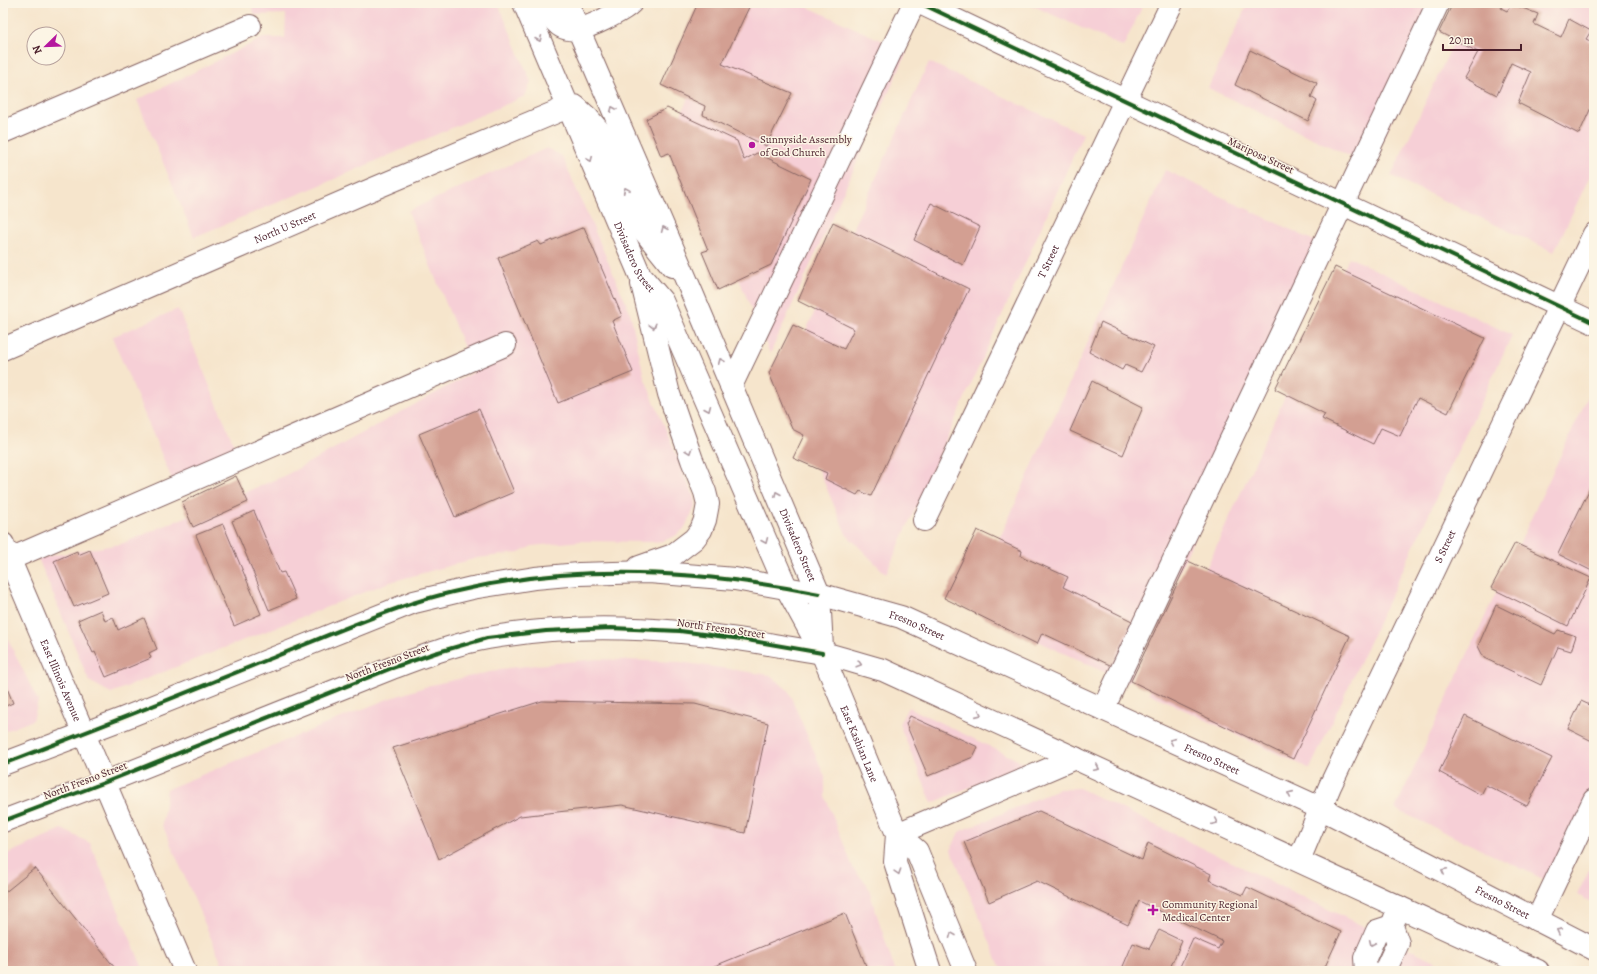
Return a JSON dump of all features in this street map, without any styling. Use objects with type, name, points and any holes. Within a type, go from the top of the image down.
[{"type":"main road","name":"Divisadero Street","points":[[524,3],[640,275],[662,301],[786,588],[822,653]]},
{"type":"main road","points":[[546,3],[551,17],[559,25],[569,29],[578,30],[600,21],[632,3]]},
{"type":"main road","name":"Divisadero Street","points":[[567,3],[692,293],[819,594],[822,653]]},
{"type":"main road","points":[[731,386],[914,3]]},
{"type":"main road","name":"Mariposa Street","points":[[920,3],[1594,323]]},
{"type":"main road","name":"T Street","points":[[924,520],[1172,3]]},
{"type":"main road","points":[[1104,709],[1438,3]]},
{"type":"main road","points":[[3,132],[250,26]]},
{"type":"main road","points":[[568,107],[575,106],[595,125],[601,133],[644,231],[692,293]]},
{"type":"main road","name":"North U Street","points":[[3,349],[360,194],[568,107]]},
{"type":"main road","name":"S Street","points":[[1299,860],[1320,808],[1594,234]]},
{"type":"main road","points":[[624,572],[663,560],[682,550],[701,530],[705,520],[708,504],[669,394],[640,275]]},
{"type":"main road","points":[[5,555],[505,345]]},
{"type":"main road","name":"East Illinois Avenue","points":[[5,555],[106,782],[185,971]]},
{"type":"main road","points":[[3,764],[84,734],[414,602],[472,588],[535,578],[624,572],[685,574],[735,579],[819,594]]},
{"type":"main road","name":"Fresno Street","points":[[819,594],[901,617],[1104,709],[1320,808],[1594,949]]},
{"type":"main road","name":"North Fresno Street","points":[[3,821],[106,782],[392,668],[435,653],[487,638],[546,631],[611,628],[680,631],[741,638],[822,653]]},
{"type":"main road","points":[[822,653],[883,670],[1299,860],[1396,917],[1538,971]]},
{"type":"main road","name":"East Kashian Lane","points":[[822,653],[898,834],[917,851],[966,971]]},
{"type":"main road","points":[[898,834],[1075,758]]},
{"type":"main road","points":[[1537,920],[1594,800]]},
{"type":"main road","name":"East Kashian Lane","points":[[898,834],[895,862],[930,971]]},
{"type":"main road","points":[[1366,971],[1365,958],[1377,931],[1396,917]]},
{"type":"main road","points":[[1385,971],[1398,943],[1396,917]]},
{"type":"shaded area","points":[[250,3],[498,3],[531,82],[525,96],[323,184],[194,237],[137,100],[263,38],[285,38],[286,14],[255,15]]},
{"type":"shaded area","points":[[728,3],[799,3],[907,52],[770,354],[676,127]]},
{"type":"shaded area","points":[[1027,3],[1144,3],[1123,47]]},
{"type":"shaded area","points":[[1248,3],[1446,3],[1370,166],[1208,88]]},
{"type":"shaded area","points":[[1472,3],[1594,3],[1594,167],[1554,252],[1391,176]]},
{"type":"shaded area","points":[[929,62],[1083,134],[886,574],[846,534],[782,383]]},
{"type":"shaded area","points":[[547,148],[562,156],[630,312],[644,377],[694,497],[695,507],[684,529],[675,536],[663,541],[581,541],[532,546],[519,553],[477,558],[387,583],[111,693],[89,681],[38,558],[121,544],[286,475],[474,372],[408,211]]},
{"type":"shaded area","points":[[1165,170],[1327,247],[1128,683],[968,609]]},
{"type":"shaded area","points":[[1349,257],[1512,335],[1310,769],[1149,693]]},
{"type":"shaded area","points":[[178,309],[241,462],[176,489],[112,337]]},
{"type":"shaded area","points":[[1594,384],[1594,804],[1556,885],[1395,809]]},
{"type":"shaded area","points":[[3,629],[38,701],[33,720],[3,732]]},
{"type":"shaded area","points":[[596,659],[680,662],[770,675],[788,690],[825,777],[825,796],[854,870],[867,884],[895,971],[225,971],[162,824],[167,789],[385,700],[431,685],[508,668]]},
{"type":"shaded area","points":[[908,707],[1026,764],[932,803],[899,724]]},
{"type":"shaded area","name":"Community Regional Medical Center","points":[[1079,788],[1455,971],[1002,971],[951,850],[959,832],[1059,789]]},
{"type":"shaded area","points":[[62,829],[90,843],[144,971],[3,971],[3,856]]},
{"type":"shaded area","points":[[1594,859],[1594,903],[1577,895]]},
{"type":"building","points":[[698,3],[751,3],[722,64],[792,93],[766,146],[703,115],[705,106],[661,85]]},
{"type":"building","points":[[1453,3],[1503,3],[1501,8],[1507,11],[1512,4],[1538,14],[1534,24],[1561,37],[1569,19],[1591,31],[1586,39],[1594,43],[1594,101],[1579,134],[1518,103],[1531,72],[1511,63],[1497,95],[1464,78],[1478,52],[1439,32]]},
{"type":"building","points":[[1250,50],[1317,83],[1311,97],[1317,101],[1308,121],[1235,85]]},
{"type":"building","points":[[667,108],[737,141],[744,160],[757,153],[811,179],[771,265],[718,290],[702,252],[708,250],[669,153],[661,156],[646,119]]},
{"type":"building","points":[[931,203],[980,227],[963,265],[914,240]]},
{"type":"building","points":[[833,222],[969,289],[871,496],[860,491],[857,495],[825,479],[827,473],[793,458],[804,435],[792,429],[769,373],[793,325],[844,349],[854,329],[798,301]]},
{"type":"building","points":[[584,227],[622,316],[612,321],[633,372],[558,403],[498,258],[538,241],[541,245]]},
{"type":"building","points":[[1335,267],[1485,338],[1448,413],[1418,398],[1400,436],[1381,428],[1373,444],[1322,419],[1325,414],[1275,389]]},
{"type":"building","points":[[1101,322],[1154,347],[1141,372],[1125,365],[1122,370],[1089,352]]},
{"type":"building","points":[[1092,381],[1143,407],[1123,455],[1070,431]]},
{"type":"building","points":[[479,409],[514,492],[455,517],[419,434]]},
{"type":"building","points":[[236,476],[248,502],[193,527],[182,502]]},
{"type":"building","points":[[1594,480],[1594,572],[1558,554]]},
{"type":"building","points":[[254,511],[280,573],[284,572],[296,599],[269,610],[232,521]]},
{"type":"building","points":[[223,524],[261,614],[234,626],[196,535]]},
{"type":"building","points":[[977,530],[1022,551],[1021,556],[1068,577],[1063,587],[1132,621],[1112,666],[1042,633],[1037,644],[944,598]]},
{"type":"building","points":[[1515,543],[1591,578],[1568,626],[1491,588]]},
{"type":"building","points":[[90,550],[108,593],[74,607],[54,561],[77,551],[78,555]]},
{"type":"building","points":[[1188,561],[1350,636],[1293,759],[1131,681]]},
{"type":"building","points":[[1496,605],[1555,634],[1558,630],[1576,636],[1571,651],[1558,647],[1541,685],[1484,658],[1478,646]]},
{"type":"building","points":[[101,610],[105,621],[113,617],[118,630],[144,618],[157,649],[149,653],[151,658],[106,677],[78,620]]},
{"type":"building","points":[[3,678],[13,703],[3,707]]},
{"type":"building","points":[[542,701],[695,704],[768,723],[745,833],[622,805],[520,816],[439,859],[393,748]]},
{"type":"building","points":[[1581,701],[1594,707],[1594,742],[1568,729]]},
{"type":"building","points":[[910,716],[978,747],[973,757],[928,776],[906,724]]},
{"type":"building","points":[[1465,716],[1552,758],[1527,806],[1486,785],[1481,795],[1439,772]]},
{"type":"building","points":[[1039,811],[1142,860],[1148,843],[1211,874],[1209,880],[1243,895],[1247,887],[1341,932],[1323,971],[1178,971],[1193,938],[1218,949],[1222,941],[1139,901],[1128,925],[1037,881],[989,902],[964,842]]},
{"type":"building","points":[[35,868],[115,968],[111,971],[3,971],[3,894]]},
{"type":"building","points":[[845,913],[868,971],[714,971],[712,967]]},
{"type":"building","points":[[1159,930],[1182,941],[1170,968],[1177,971],[1121,971],[1133,943],[1149,949]]},
{"type":"cycle path","points":[[920,3],[1594,323]]},
{"type":"cycle path","points":[[3,764],[165,701],[337,631],[420,601],[471,588],[514,580],[558,575],[645,573],[689,575],[732,580],[819,594]]},
{"type":"cycle path","points":[[3,821],[106,782],[392,668],[435,653],[487,638],[546,631],[611,628],[680,631],[741,639],[822,653]]},
{"type":"place","name":"Sunnyside Assembly of God Church","points":[[752,145]]},
{"type":"place","name":"Community Regional Medical Center","points":[[1153,910]]}]
